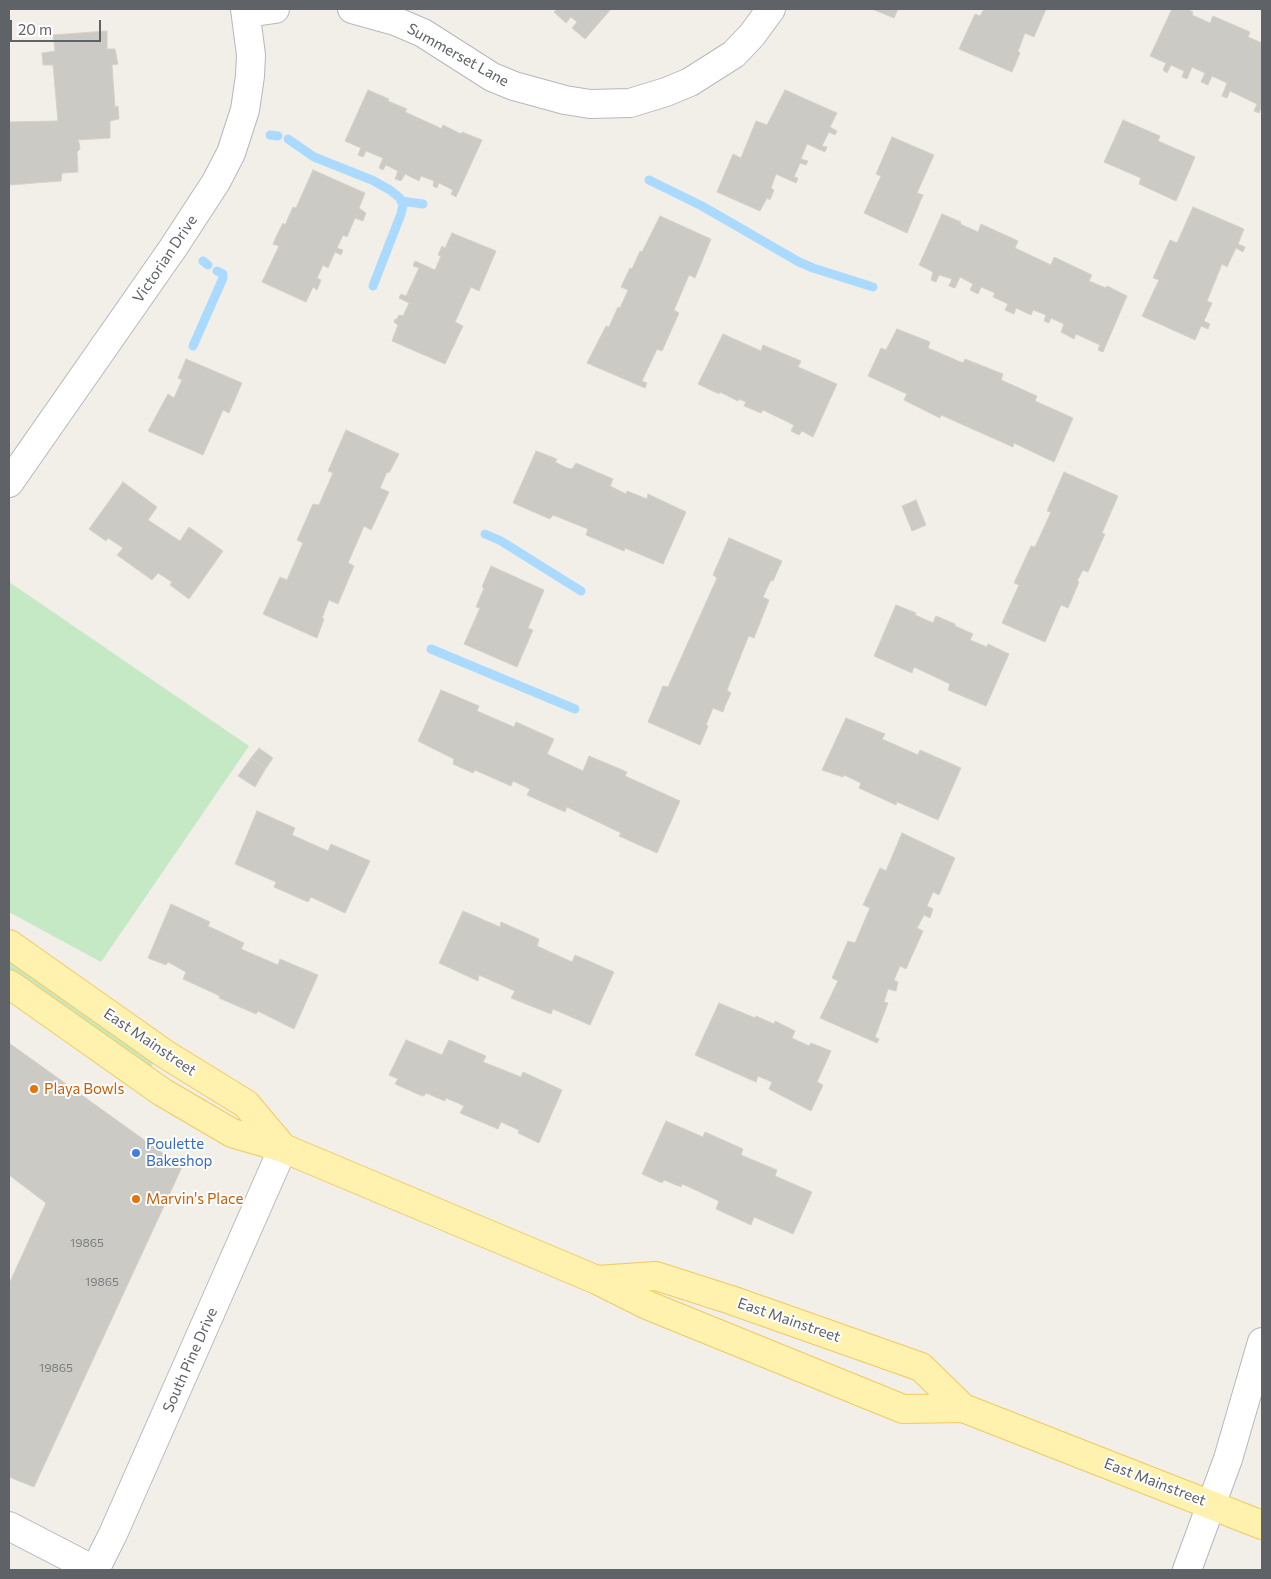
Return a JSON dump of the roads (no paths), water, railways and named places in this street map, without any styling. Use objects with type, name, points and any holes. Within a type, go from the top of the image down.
[{"type":"main road","name":"East Mainstreet","points":[[9,944],[165,1054],[246,1104],[283,1148]]},
{"type":"main road","name":"East Mainstreet","points":[[9,984],[135,1074],[232,1133],[283,1148],[597,1280],[647,1305],[902,1409],[964,1408],[1262,1525]]},
{"type":"main road","name":"East Mainstreet","points":[[597,1280],[656,1276],[740,1303],[921,1367],[964,1408]]},
{"type":"street","points":[[246,11],[276,9]]},
{"type":"street","name":"Summerset Lane","points":[[352,9],[395,21],[422,33],[492,76],[514,86],[557,99],[590,104],[630,103],[666,92],[690,82],[734,54],[771,9]]},
{"type":"street","name":"Victorian Drive","points":[[9,483],[174,248],[216,182],[231,153],[240,129],[248,91],[251,55],[246,11]]},
{"type":"street","name":"South Pine Drive","points":[[94,1570],[113,1534],[283,1148]]},
{"type":"street","points":[[1187,1570],[1228,1459],[1262,1342]]},
{"type":"street","points":[[9,1526],[94,1570]]},
{"type":"waterway","points":[[270,135],[278,136]]},
{"type":"waterway","points":[[288,139],[314,157],[372,180],[400,198],[403,205],[401,214],[373,286]]},
{"type":"waterway","points":[[649,180],[702,206],[799,262],[873,287]]},
{"type":"waterway","points":[[401,201],[423,204]]},
{"type":"waterway","points":[[203,261],[208,265]]},
{"type":"waterway","points":[[193,346],[223,278],[223,274],[217,271]]},
{"type":"waterway","points":[[485,534],[501,541],[581,591]]},
{"type":"waterway","points":[[431,649],[575,709]]},
{"type":"place","name":"Playa Bowls","points":[[34,1089]]},
{"type":"place","name":"Poulette Bakeshop","points":[[136,1153]]},
{"type":"place","name":"Marvin's Place","points":[[136,1199]]}]
